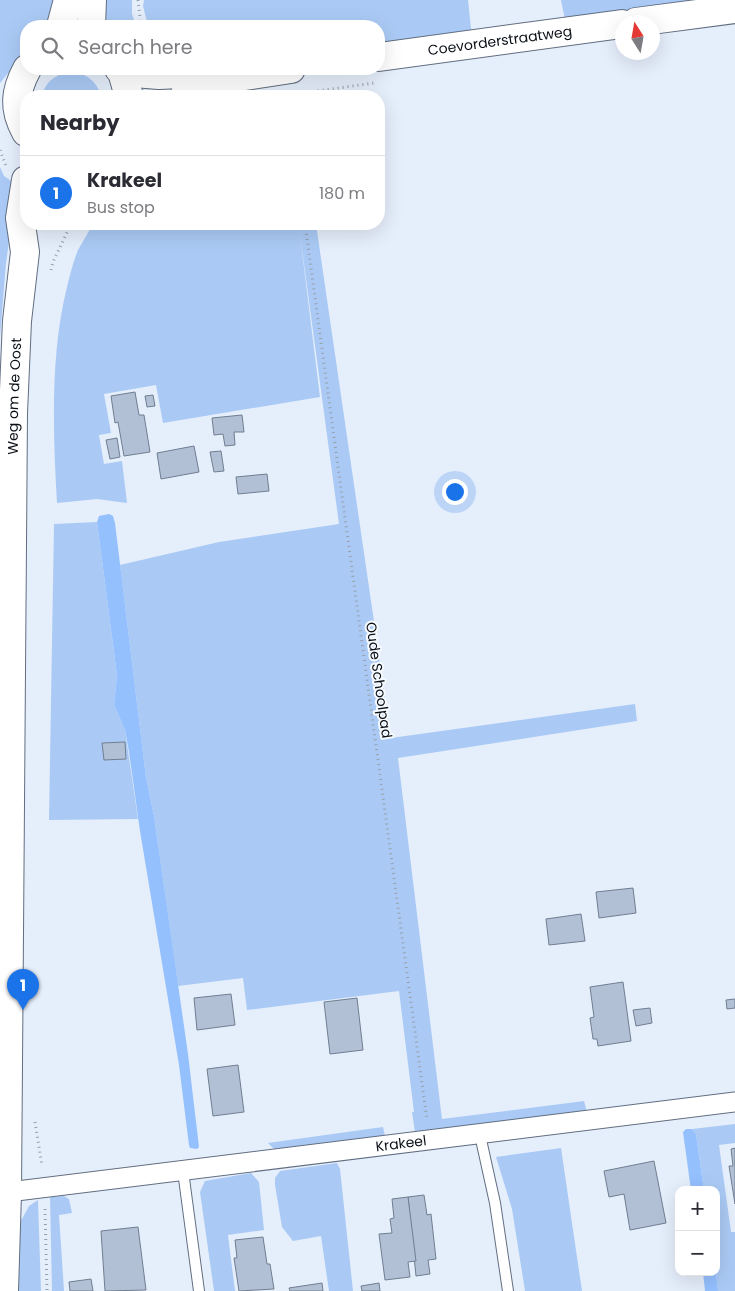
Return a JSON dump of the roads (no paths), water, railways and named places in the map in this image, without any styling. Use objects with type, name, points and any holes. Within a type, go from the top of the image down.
[{"type":"main road","points":[[63,20],[68,0]]},
{"type":"main road","points":[[91,20],[92,0]]},
{"type":"main road","points":[[660,18],[727,7]]},
{"type":"main road","name":"Coevorderstraatweg","points":[[385,56],[615,25]]},
{"type":"main road","points":[[20,121],[8,103],[23,75]]},
{"type":"main road","points":[[123,79],[174,75]]},
{"type":"main road","points":[[210,75],[225,79]]},
{"type":"main road","points":[[208,90],[225,79],[251,75]]},
{"type":"main road","name":"Weg om de Oost","points":[[4,1291],[3,1193],[13,413],[17,321],[26,252],[22,230]]},
{"type":"main road","name":"Weg om de Oost","points":[[26,252],[36,230]]},
{"type":"street","name":"Krakeel","points":[[3,1193],[735,1102]]},
{"type":"lane","points":[[480,1135],[495,1204],[508,1291]]},
{"type":"lane","points":[[183,1171],[199,1291]]},
{"type":"place","name":"Krakeel","points":[[23,1010]]}]
